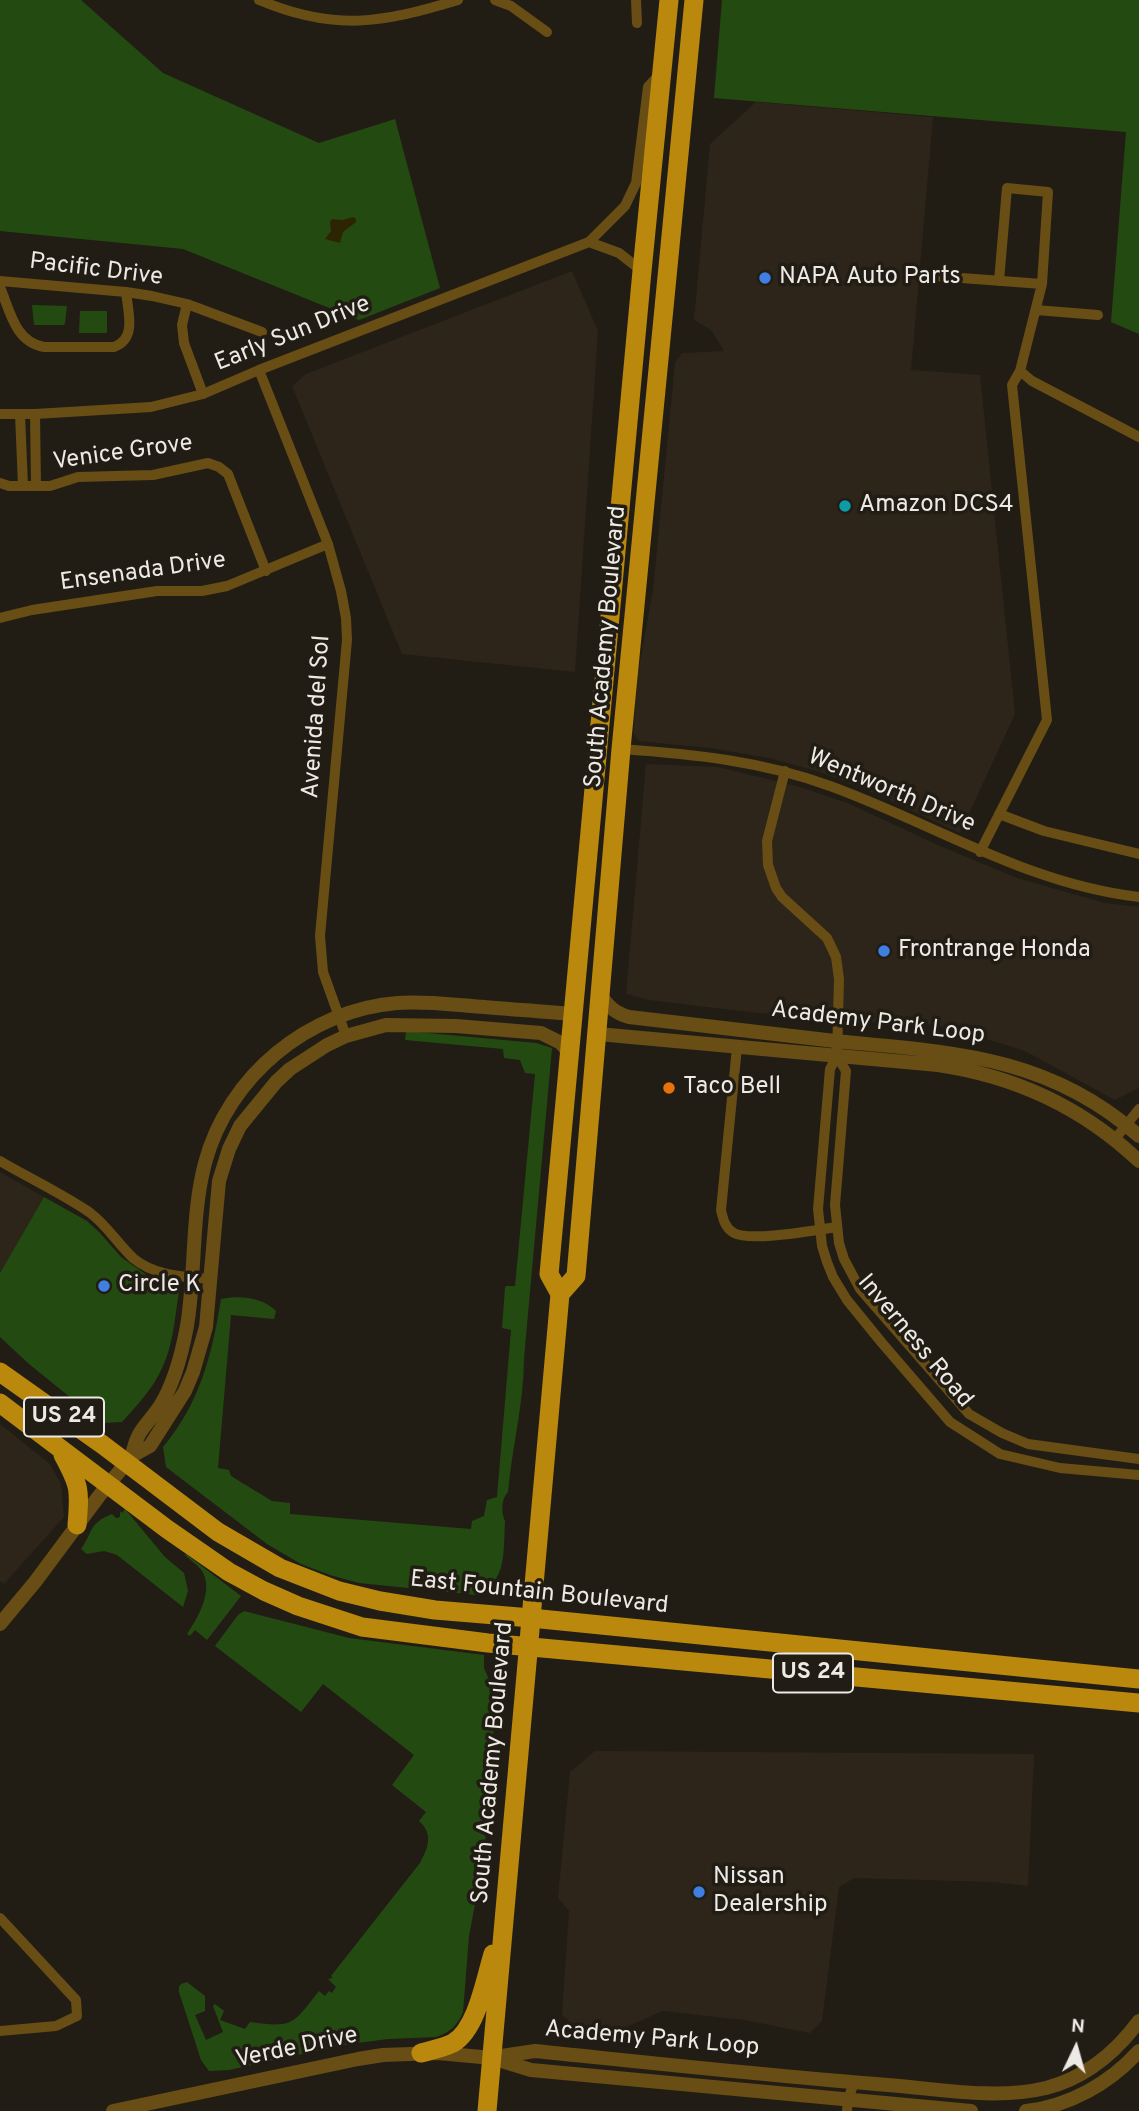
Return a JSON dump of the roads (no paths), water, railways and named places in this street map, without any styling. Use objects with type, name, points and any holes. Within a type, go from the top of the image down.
[{"type":"highway","name":"South Academy Boulevard","points":[[487,2111],[560,1294],[549,1274],[669,0]]},
{"type":"highway","name":"South Academy Boulevard","points":[[560,1294],[576,1276],[621,749],[694,0]]},
{"type":"highway","points":[[594,779],[604,796],[587,1000],[589,1017],[598,1034]]},
{"type":"highway","points":[[572,1014],[583,1031],[584,1041],[575,1155],[583,1197]]},
{"type":"highway","name":"East Fountain Boulevard","points":[[0,1372],[130,1459],[218,1532],[270,1563],[339,1591],[403,1606],[435,1610],[1139,1679]]},
{"type":"highway","name":"US 24","points":[[0,1403],[167,1529],[229,1572],[298,1606],[362,1627],[529,1647],[1139,1703]]},
{"type":"highway","points":[[59,1448],[76,1479],[80,1493],[77,1525]]},
{"type":"highway","points":[[421,2053],[454,2043],[468,2029],[505,1913]]},
{"type":"street","points":[[259,0],[330,21],[356,21],[412,14],[458,0]]},
{"type":"street","points":[[495,0],[511,6],[547,32]]},
{"type":"street","points":[[636,0],[637,23]]},
{"type":"street","name":"Early Sun Drive","points":[[0,414],[151,407],[202,394],[589,242],[625,205],[636,183],[648,87],[663,71]]},
{"type":"street","points":[[980,852],[1047,720],[1012,385],[1020,372],[1042,284],[1048,192],[1007,188],[999,281]]},
{"type":"street","points":[[589,242],[619,254],[642,271]]},
{"type":"street","points":[[935,276],[1042,284]]},
{"type":"street","name":"Pacific Drive","points":[[0,281],[127,292],[187,304],[262,332]]},
{"type":"street","points":[[0,287],[25,340],[44,347],[114,347],[122,344],[129,330],[127,292]]},
{"type":"street","points":[[187,304],[182,325],[184,343],[202,394]]},
{"type":"street","points":[[1036,310],[1098,315]]},
{"type":"street","name":"Avenida del Sol","points":[[259,370],[328,544],[346,618],[347,640],[320,936],[323,972],[346,1036]]},
{"type":"street","points":[[1020,372],[1032,382],[1139,437]]},
{"type":"street","points":[[20,414],[23,486]]},
{"type":"street","points":[[35,414],[36,486]]},
{"type":"street","name":"Venice Grove","points":[[0,483],[50,486],[78,477],[153,475],[208,463],[228,474],[266,571]]},
{"type":"street","name":"Ensenada Drive","points":[[0,618],[32,610],[157,591],[202,591],[228,586],[328,544]]},
{"type":"street","name":"Wentworth Drive","points":[[621,749],[710,756],[785,771],[855,795],[980,852],[1063,883],[1139,897]]},
{"type":"street","points":[[785,771],[767,841],[768,865],[782,897],[818,929],[832,947],[839,979],[837,1048]]},
{"type":"street","points":[[999,814],[1067,837],[1139,853]]},
{"type":"street","name":"Academy Park Loop","points":[[600,995],[608,1007],[629,1017],[837,1048],[1000,1078],[1069,1108],[1115,1139],[1139,1161]]},
{"type":"street","points":[[130,1459],[136,1437],[160,1405],[172,1384],[178,1365],[187,1324],[196,1211],[206,1160],[222,1120],[244,1086],[270,1058],[298,1037],[339,1016],[393,1003],[415,1002],[572,1014]]},
{"type":"street","points":[[0,1625],[130,1459],[150,1446],[185,1391],[205,1327],[219,1181],[229,1149],[240,1126],[259,1101],[290,1069],[309,1055],[346,1036],[386,1025],[456,1026],[541,1033],[561,1043],[570,1054]]},
{"type":"street","name":"Academy Park Loop","points":[[598,1034],[737,1047],[931,1049],[1032,1072],[1070,1089],[1127,1125],[1139,1136]]},
{"type":"street","points":[[737,1047],[721,1210],[723,1219],[733,1233],[752,1237],[837,1227]]},
{"type":"street","name":"Inverness Road","points":[[837,1048],[846,1071],[835,1205],[837,1227],[845,1259],[860,1289],[969,1414],[1028,1444],[1139,1459]]},
{"type":"street","name":"Inverness Road","points":[[837,1048],[830,1069],[818,1209],[827,1262],[847,1300],[950,1422],[999,1454],[1060,1468],[1139,1475]]},
{"type":"street","points":[[1115,1139],[1139,1109]]},
{"type":"street","points":[[0,1161],[86,1210],[103,1223],[133,1258],[148,1268],[167,1274],[210,1279]]},
{"type":"street","points":[[0,1918],[76,2000],[77,2017],[56,2026],[0,2031]]},
{"type":"street","name":"Academy Park Loop","points":[[492,2058],[535,2051],[849,2082],[1002,2093],[1046,2088],[1063,2083],[1093,2066],[1125,2039],[1139,2021]]},
{"type":"street","points":[[1026,2111],[1063,2103],[1088,2091],[1124,2067],[1139,2051]]},
{"type":"street","name":"Verde Drive","points":[[113,2111],[143,2108],[383,2054],[421,2053],[492,2058]]},
{"type":"street","name":"Academy Park Loop","points":[[492,2058],[531,2070],[847,2105],[971,2111]]},
{"type":"street","points":[[847,2105],[849,2082]]},
{"type":"place","name":"NAPA Auto Parts","points":[[765,278]]},
{"type":"place","name":"Amazon DCS4","points":[[845,506]]},
{"type":"place","name":"Frontrange Honda","points":[[884,951]]},
{"type":"place","name":"Taco Bell","points":[[669,1088]]},
{"type":"place","name":"Circle K","points":[[104,1286]]},
{"type":"place","name":"Nissan Dealership","points":[[699,1892]]}]
